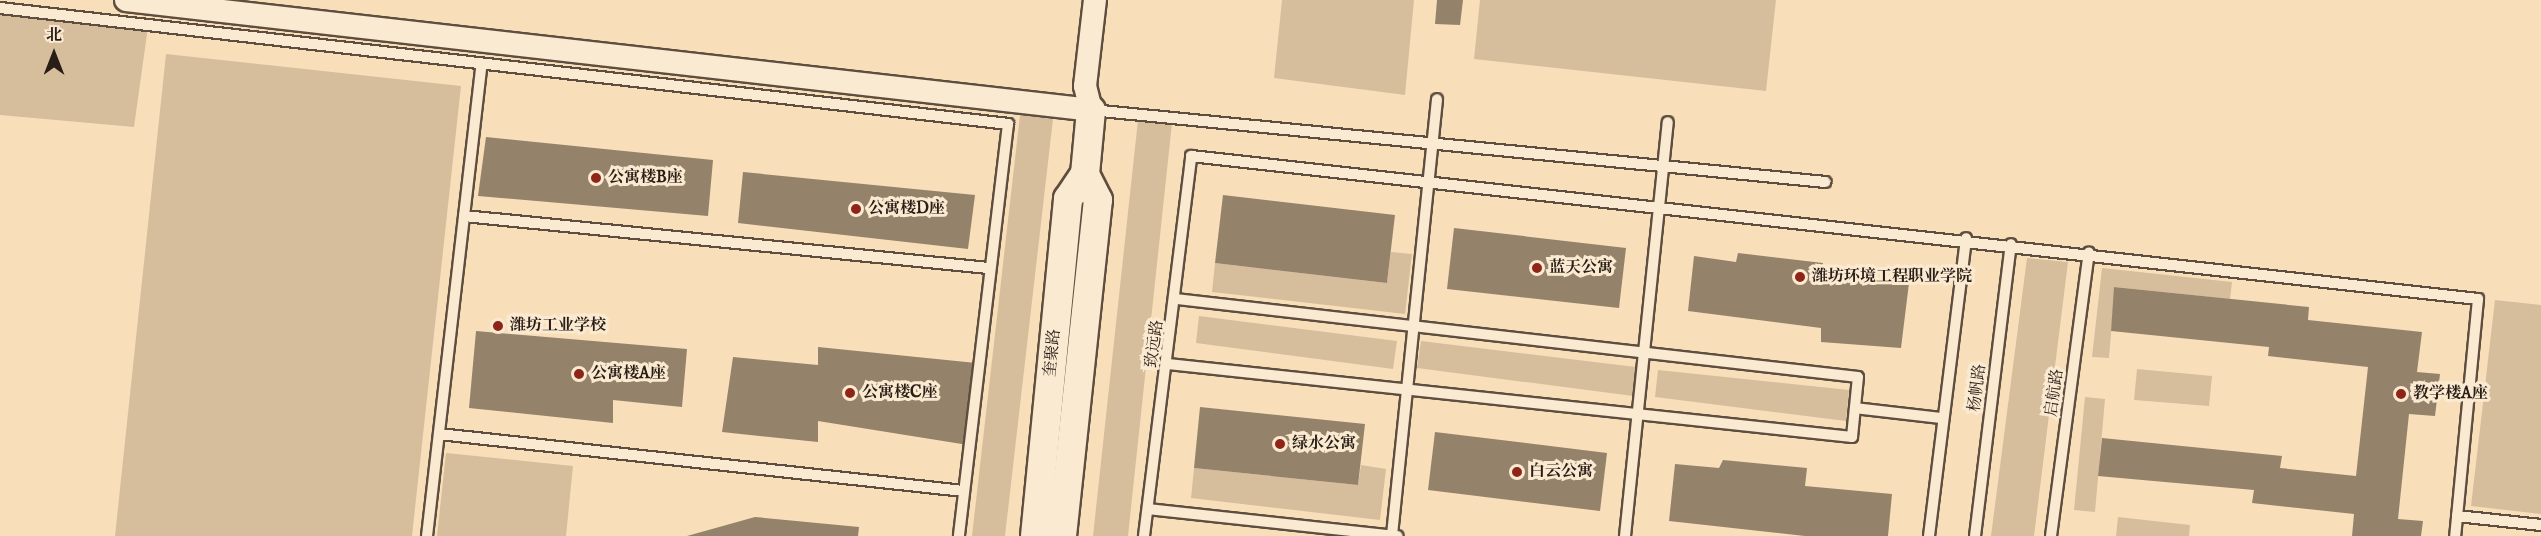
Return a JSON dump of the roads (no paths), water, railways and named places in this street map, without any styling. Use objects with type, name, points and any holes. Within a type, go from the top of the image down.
[{"type":"street","points":[[126,0],[1091,110]]},
{"type":"street","name":"奎聚路","points":[[1035,536],[1068,199],[1085,174],[1091,110],[1085,86],[1095,0]]},
{"type":"street","name":"奎聚路","points":[[1062,536],[1098,200],[1085,174]]},
{"type":"lane","points":[[0,8],[481,67],[1008,124],[989,268],[959,536]]},
{"type":"lane","points":[[427,536],[481,67]]},
{"type":"lane","points":[[1392,535],[1437,99]]},
{"type":"lane","points":[[1091,110],[1825,182]]},
{"type":"lane","points":[[1625,536],[1641,418],[1668,122]]},
{"type":"lane","name":"致远路","points":[[1144,536],[1177,299],[1191,156],[1430,184]]},
{"type":"lane","points":[[1430,184],[1966,238],[2478,299],[2455,536]]},
{"type":"lane","points":[[464,216],[989,268]]},
{"type":"lane","points":[[1929,536],[1966,238]]},
{"type":"lane","name":"杨帆路","points":[[1975,536],[2011,244]]},
{"type":"lane","name":"启航路","points":[[2051,536],[2089,253]]},
{"type":"lane","points":[[1168,364],[1641,418],[1852,437],[1858,377],[1415,329],[1177,299]]},
{"type":"lane","points":[[1855,408],[1942,418]]},
{"type":"lane","points":[[439,434],[964,491]]},
{"type":"lane","points":[[1148,509],[1398,536]]},
{"type":"lane","points":[[2457,516],[2541,525]]},
{"type":"place","name":"公寓楼B座","points":[[596,178]]},
{"type":"place","name":"公寓楼D座","points":[[856,209]]},
{"type":"place","name":"蓝天公寓","points":[[1537,268]]},
{"type":"place","name":"潍坊环境工程职业学院","points":[[1800,277]]},
{"type":"place","name":"潍坊工业学校","points":[[498,326]]},
{"type":"place","name":"公寓楼A座","points":[[579,374]]},
{"type":"place","name":"公寓楼C座","points":[[850,393]]},
{"type":"place","name":"教学楼A座","points":[[2401,394]]},
{"type":"place","name":"绿水公寓","points":[[1280,444]]},
{"type":"place","name":"白云公寓","points":[[1517,472]]}]
